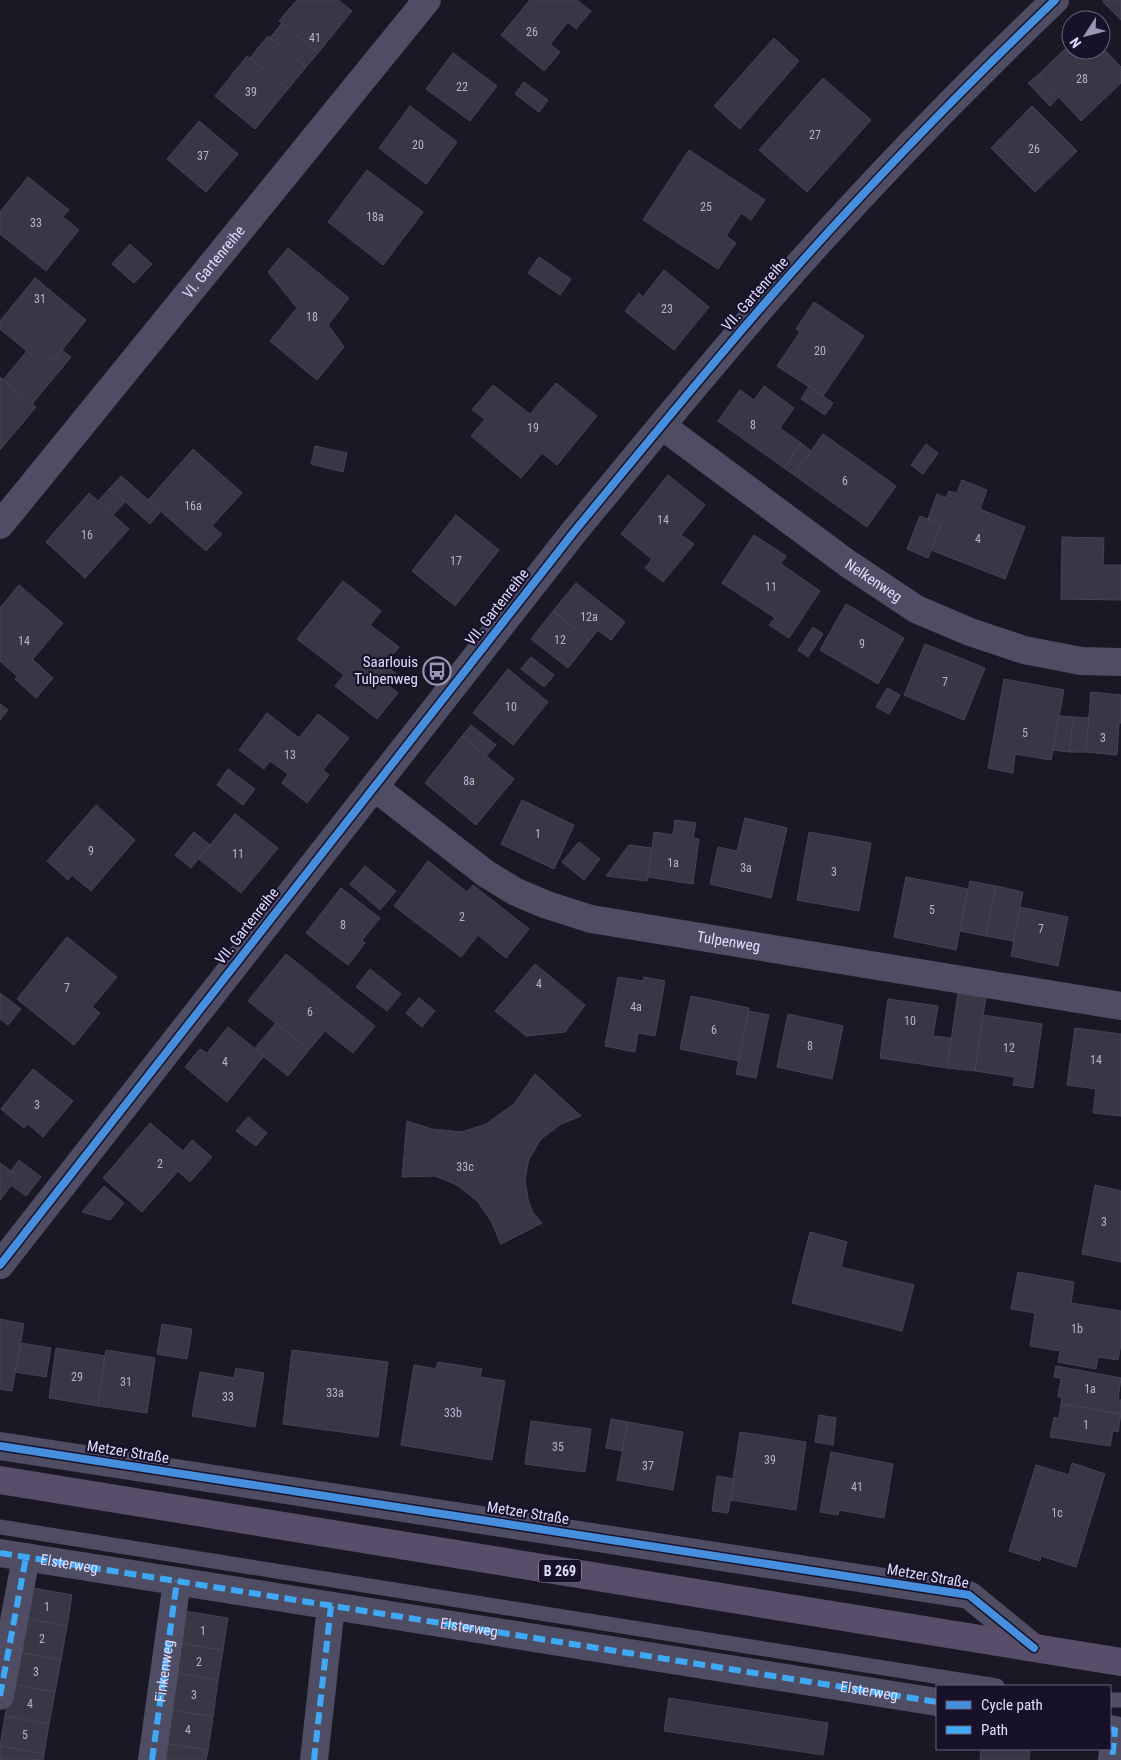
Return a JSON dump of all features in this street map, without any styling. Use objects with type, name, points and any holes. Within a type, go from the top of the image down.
[{"type":"main road","name":"B 269","points":[[0,1480],[1121,1662]]},
{"type":"street","name":"VI. Gartenreihe","points":[[0,525],[427,0]]},
{"type":"street","name":"VII. Gartenreihe","points":[[0,1265],[573,533],[662,426],[772,295],[827,234],[929,125],[1055,0]]},
{"type":"street","name":"Nelkenweg","points":[[662,426],[847,563],[916,609],[970,632],[1024,650],[1081,661],[1121,662]]},
{"type":"street","name":"Tulpenweg","points":[[374,787],[485,873],[516,892],[547,905],[591,919],[1121,1006]]},
{"type":"street","name":"Metzer Straße","points":[[0,1446],[969,1595],[1034,1648]]},
{"type":"street","name":"Elsterweg","points":[[13,1555],[936,1702]]},
{"type":"street","points":[[0,1696],[13,1555]]},
{"type":"street","name":"Finkenweg","points":[[152,1760],[177,1581]]},
{"type":"street","points":[[314,1760],[331,1606]]},
{"type":"street","points":[[1111,1729],[1115,1730],[1112,1760]]},
{"type":"lane","points":[[0,1526],[991,1685]]},
{"type":"building","points":[[297,0],[338,0],[352,11],[318,53],[279,21]]},
{"type":"building","points":[[530,0],[577,0],[591,11],[576,29],[568,22],[550,44],[560,52],[544,71],[501,35]]},
{"type":"building","points":[[1104,0],[1121,0],[1121,20],[1111,10],[1103,2]]},
{"type":"building","points":[[282,23],[318,53],[306,67],[270,38]]},
{"type":"building","points":[[268,36],[306,67],[288,89],[250,58]]},
{"type":"building","points":[[774,38],[799,61],[740,129],[714,106]]},
{"type":"building","points":[[453,53],[497,86],[470,121],[426,89]]},
{"type":"building","points":[[1061,53],[1061,60],[1111,60],[1111,56],[1121,67],[1121,83],[1081,121],[1038,75]]},
{"type":"building","points":[[247,56],[288,89],[255,129],[215,96]]},
{"type":"building","points":[[1038,75],[1059,97],[1050,106],[1028,83]]},
{"type":"building","points":[[823,78],[871,120],[807,192],[759,150]]},
{"type":"building","points":[[524,82],[548,100],[539,112],[515,94]]},
{"type":"building","points":[[410,106],[457,142],[426,184],[379,148]]},
{"type":"building","points":[[1032,106],[1077,151],[1035,192],[991,148]]},
{"type":"building","points":[[199,121],[238,154],[206,192],[167,159]]},
{"type":"building","points":[[689,150],[765,200],[751,220],[741,213],[726,236],[736,243],[718,269],[643,220]]},
{"type":"building","points":[[367,170],[423,212],[383,265],[328,222]]},
{"type":"building","points":[[28,177],[69,210],[63,217],[79,230],[46,271],[0,234],[0,212]]},
{"type":"building","points":[[130,244],[152,264],[134,283],[112,264]]},
{"type":"building","points":[[288,248],[349,298],[328,325],[344,347],[317,380],[270,341],[297,308],[268,272]]},
{"type":"building","points":[[539,257],[571,279],[560,295],[528,273]]},
{"type":"building","points":[[664,270],[709,307],[674,350],[625,311],[639,293],[643,297]]},
{"type":"building","points":[[35,278],[86,320],[53,361],[39,349],[33,356],[0,329],[0,321]]},
{"type":"building","points":[[814,302],[864,336],[823,396],[777,366],[800,332],[796,329]]},
{"type":"building","points":[[39,349],[53,361],[62,350],[71,357],[32,404],[3,380],[27,351],[33,356]]},
{"type":"building","points":[[0,377],[36,407],[0,450]]},
{"type":"building","points":[[556,383],[597,416],[557,465],[542,453],[521,478],[471,436],[485,419],[472,410],[493,385],[530,414]]},
{"type":"building","points":[[764,386],[794,408],[780,428],[801,443],[784,468],[718,421],[740,390],[754,400]]},
{"type":"building","points":[[809,386],[833,403],[825,415],[801,399]]},
{"type":"building","points":[[823,434],[896,486],[867,527],[794,475]]},
{"type":"building","points":[[801,443],[811,451],[794,475],[784,468]]},
{"type":"building","points":[[926,444],[938,453],[923,474],[911,465]]},
{"type":"building","points":[[315,446],[347,453],[343,472],[311,464]]},
{"type":"building","points":[[193,449],[242,493],[212,526],[222,534],[206,551],[148,500]]},
{"type":"building","points":[[668,475],[705,505],[681,535],[694,544],[663,582],[645,568],[652,559],[621,534]]},
{"type":"building","points":[[121,476],[161,511],[150,524],[110,488]]},
{"type":"building","points":[[962,480],[987,490],[980,509],[1025,527],[1005,579],[931,550],[941,524],[928,519],[937,494],[946,498],[949,491],[957,493]]},
{"type":"building","points":[[110,488],[125,502],[113,515],[98,501]]},
{"type":"building","points":[[89,493],[129,529],[85,578],[46,542]]},
{"type":"building","points":[[456,515],[499,550],[455,606],[412,571]]},
{"type":"building","points":[[920,516],[941,524],[928,558],[907,549]]},
{"type":"building","points":[[754,535],[786,556],[781,564],[820,591],[789,638],[769,625],[775,618],[722,583]]},
{"type":"building","points":[[1062,537],[1104,538],[1103,565],[1121,565],[1121,600],[1061,599]]},
{"type":"building","points":[[343,581],[381,611],[370,625],[399,647],[385,665],[398,675],[389,686],[398,693],[377,719],[335,686],[344,675],[297,639]]},
{"type":"building","points":[[576,583],[625,622],[611,640],[598,630],[590,640],[553,611]]},
{"type":"building","points":[[19,585],[63,623],[18,677],[0,661],[0,608]]},
{"type":"building","points":[[846,604],[904,638],[878,684],[820,650]]},
{"type":"building","points":[[553,611],[590,640],[568,668],[531,639]]},
{"type":"building","points":[[813,627],[823,634],[808,657],[798,650]]},
{"type":"building","points":[[925,644],[985,668],[964,720],[904,695]]},
{"type":"building","points":[[531,657],[554,675],[544,687],[521,669]]},
{"type":"building","points":[[32,659],[53,678],[36,698],[15,679]]},
{"type":"building","points":[[508,669],[548,702],[513,745],[473,713]]},
{"type":"building","points":[[1004,679],[1064,690],[1051,760],[1015,754],[1013,773],[988,768]]},
{"type":"building","points":[[887,688],[900,695],[889,714],[876,707]]},
{"type":"building","points":[[1091,692],[1121,695],[1121,723],[1119,723],[1117,755],[1086,752]]},
{"type":"building","points":[[0,704],[8,710],[0,720]]},
{"type":"building","points":[[267,713],[299,738],[318,714],[349,738],[323,770],[329,775],[307,803],[282,783],[288,774],[270,761],[264,769],[239,750]]},
{"type":"building","points":[[1059,716],[1074,717],[1069,752],[1053,750]]},
{"type":"building","points":[[1074,717],[1089,718],[1086,752],[1069,752]]},
{"type":"building","points":[[471,725],[496,745],[486,756],[462,736]]},
{"type":"building","points":[[462,736],[514,779],[476,825],[425,783]]},
{"type":"building","points":[[228,769],[255,789],[243,805],[217,785]]},
{"type":"building","points":[[522,800],[574,825],[554,869],[501,844]]},
{"type":"building","points":[[96,805],[135,840],[91,891],[72,875],[68,880],[47,861]]},
{"type":"building","points":[[235,814],[278,848],[241,893],[199,859]]},
{"type":"building","points":[[745,818],[787,828],[771,898],[710,884],[718,847],[737,851]]},
{"type":"building","points":[[675,820],[696,823],[693,838],[699,839],[693,884],[648,877],[654,832],[673,835]]},
{"type":"building","points":[[194,832],[210,845],[191,868],[175,855]]},
{"type":"building","points":[[809,832],[871,843],[859,911],[797,900]]},
{"type":"building","points":[[579,842],[600,859],[584,880],[562,862]]},
{"type":"building","points":[[629,845],[652,848],[647,881],[606,876]]},
{"type":"building","points":[[428,861],[467,892],[473,885],[529,929],[506,958],[478,935],[461,957],[394,906]]},
{"type":"building","points":[[365,866],[396,891],[380,910],[350,884]]},
{"type":"building","points":[[906,877],[968,889],[956,950],[894,937]]},
{"type":"building","points":[[970,881],[996,886],[986,936],[960,931]]},
{"type":"building","points":[[996,886],[1023,892],[1013,941],[986,936]]},
{"type":"building","points":[[341,888],[380,918],[362,940],[365,943],[348,965],[306,933]]},
{"type":"building","points":[[1020,907],[1068,917],[1058,966],[1011,956]]},
{"type":"building","points":[[67,937],[117,977],[92,1007],[100,1013],[74,1045],[17,999]]},
{"type":"building","points":[[286,954],[375,1026],[353,1053],[325,1031],[309,1050],[248,1001]]},
{"type":"building","points":[[535,964],[585,1005],[565,1032],[526,1036],[495,1011]]},
{"type":"building","points":[[370,969],[401,994],[387,1011],[356,987]]},
{"type":"building","points":[[618,977],[643,981],[644,977],[665,981],[655,1036],[638,1033],[635,1052],[605,1046]]},
{"type":"building","points":[[0,993],[21,1009],[8,1025],[0,1019]]},
{"type":"building","points":[[958,993],[986,997],[975,1071],[947,1068]]},
{"type":"building","points":[[691,996],[749,1008],[739,1061],[680,1049]]},
{"type":"building","points":[[419,998],[435,1011],[422,1027],[406,1013]]},
{"type":"building","points":[[888,999],[938,1006],[933,1036],[951,1038],[947,1068],[880,1058]]},
{"type":"building","points":[[749,1011],[769,1015],[756,1078],[736,1074]]},
{"type":"building","points":[[788,1014],[843,1026],[832,1079],[777,1067]]},
{"type":"building","points":[[983,1015],[1042,1024],[1033,1088],[1013,1085],[1015,1077],[975,1071]]},
{"type":"building","points":[[276,1023],[309,1050],[288,1076],[254,1049]]},
{"type":"building","points":[[228,1027],[264,1056],[227,1102],[185,1067],[200,1049],[207,1053]]},
{"type":"building","points":[[1075,1028],[1121,1034],[1121,1116],[1093,1113],[1096,1089],[1067,1085]]},
{"type":"building","points":[[33,1069],[73,1101],[43,1137],[28,1124],[24,1128],[1,1109]]},
{"type":"building","points":[[535,1074],[581,1116],[561,1124],[541,1139],[529,1159],[525,1179],[528,1199],[533,1213],[542,1223],[501,1244],[491,1221],[478,1202],[457,1185],[435,1176],[402,1177],[407,1121],[432,1129],[462,1132],[486,1124],[514,1104]]},
{"type":"building","points":[[248,1117],[267,1133],[256,1146],[236,1131]]},
{"type":"building","points":[[150,1123],[183,1151],[192,1140],[212,1157],[190,1182],[178,1171],[142,1212],[103,1178]]},
{"type":"building","points":[[19,1160],[41,1177],[26,1196],[11,1185],[18,1176],[11,1171]]},
{"type":"building","points":[[0,1163],[18,1176],[0,1200]]},
{"type":"building","points":[[1095,1185],[1121,1191],[1121,1262],[1082,1254]]},
{"type":"building","points":[[104,1186],[124,1203],[110,1220],[82,1212]]},
{"type":"building","points":[[810,1232],[847,1242],[841,1267],[914,1285],[902,1331],[792,1303]]},
{"type":"building","points":[[1018,1272],[1074,1282],[1071,1303],[1121,1311],[1121,1344],[1118,1360],[1098,1357],[1096,1369],[1058,1362],[1060,1351],[1030,1346],[1035,1313],[1011,1309]]},
{"type":"building","points":[[0,1319],[24,1324],[12,1391],[0,1389]]},
{"type":"building","points":[[162,1324],[192,1329],[187,1359],[157,1354]]},
{"type":"building","points":[[21,1343],[51,1348],[46,1377],[15,1372]]},
{"type":"building","points":[[56,1348],[105,1356],[98,1406],[49,1398]]},
{"type":"building","points":[[106,1350],[155,1358],[147,1413],[98,1406]]},
{"type":"building","points":[[292,1350],[388,1362],[378,1437],[283,1424]]},
{"type":"building","points":[[438,1362],[482,1369],[480,1377],[505,1381],[492,1460],[401,1445],[414,1365],[436,1369]]},
{"type":"building","points":[[1056,1366],[1121,1378],[1118,1400],[1121,1400],[1121,1414],[1061,1404],[1062,1397],[1058,1397],[1061,1378],[1054,1377]]},
{"type":"building","points":[[236,1368],[264,1373],[255,1427],[192,1416],[200,1372],[234,1378]]},
{"type":"building","points":[[1061,1404],[1121,1414],[1118,1432],[1113,1431],[1110,1446],[1050,1437],[1054,1417],[1059,1419]]},
{"type":"building","points":[[819,1415],[836,1418],[833,1445],[815,1442]]},
{"type":"building","points":[[611,1419],[628,1422],[622,1451],[606,1448]]},
{"type":"building","points":[[531,1421],[591,1429],[585,1472],[525,1464]]},
{"type":"building","points":[[628,1422],[683,1432],[673,1490],[617,1480]]},
{"type":"building","points":[[740,1432],[806,1442],[796,1510],[730,1500]]},
{"type":"building","points":[[831,1452],[893,1464],[884,1518],[839,1510],[838,1515],[820,1512]]},
{"type":"building","points":[[1072,1463],[1105,1474],[1076,1567],[1041,1556],[1040,1561],[1009,1551],[1036,1465],[1069,1475]]},
{"type":"building","points":[[717,1476],[734,1479],[728,1513],[712,1511]]},
{"type":"building","points":[[28,1587],[72,1595],[67,1626],[22,1618]]},
{"type":"building","points":[[184,1611],[228,1618],[223,1650],[179,1643]]},
{"type":"building","points":[[22,1618],[67,1626],[61,1660],[16,1652]]},
{"type":"building","points":[[179,1643],[223,1650],[218,1680],[175,1673]]},
{"type":"building","points":[[16,1652],[61,1660],[55,1692],[11,1684]]},
{"type":"building","points":[[175,1673],[218,1680],[213,1717],[169,1709]]},
{"type":"building","points":[[11,1684],[55,1692],[49,1724],[5,1716]]},
{"type":"building","points":[[669,1698],[828,1723],[823,1755],[664,1731]]},
{"type":"building","points":[[169,1709],[213,1717],[208,1750],[164,1743]]},
{"type":"building","points":[[5,1716],[49,1724],[44,1754],[0,1746]]},
{"type":"building","points":[[164,1743],[208,1750],[206,1760],[161,1760]]},
{"type":"building","points":[[0,1746],[44,1754],[43,1760],[0,1760]]},
{"type":"building","points":[[981,1750],[1030,1750],[1029,1760],[980,1760]]},
{"type":"marked path","points":[[0,1553],[936,1702]]},
{"type":"marked path","points":[[0,1696],[26,1557]]},
{"type":"marked path","points":[[152,1760],[177,1581]]},
{"type":"marked path","points":[[314,1760],[331,1606]]},
{"type":"marked path","points":[[1111,1729],[1115,1730],[1112,1760]]},
{"type":"cycle path","points":[[0,1265],[573,533],[697,383],[772,295],[875,181],[946,107],[1055,0]]},
{"type":"cycle path","points":[[0,1446],[969,1595],[1034,1648]]},
{"type":"place","name":"Saarlouis Tulpenweg","points":[[437,671]]}]
